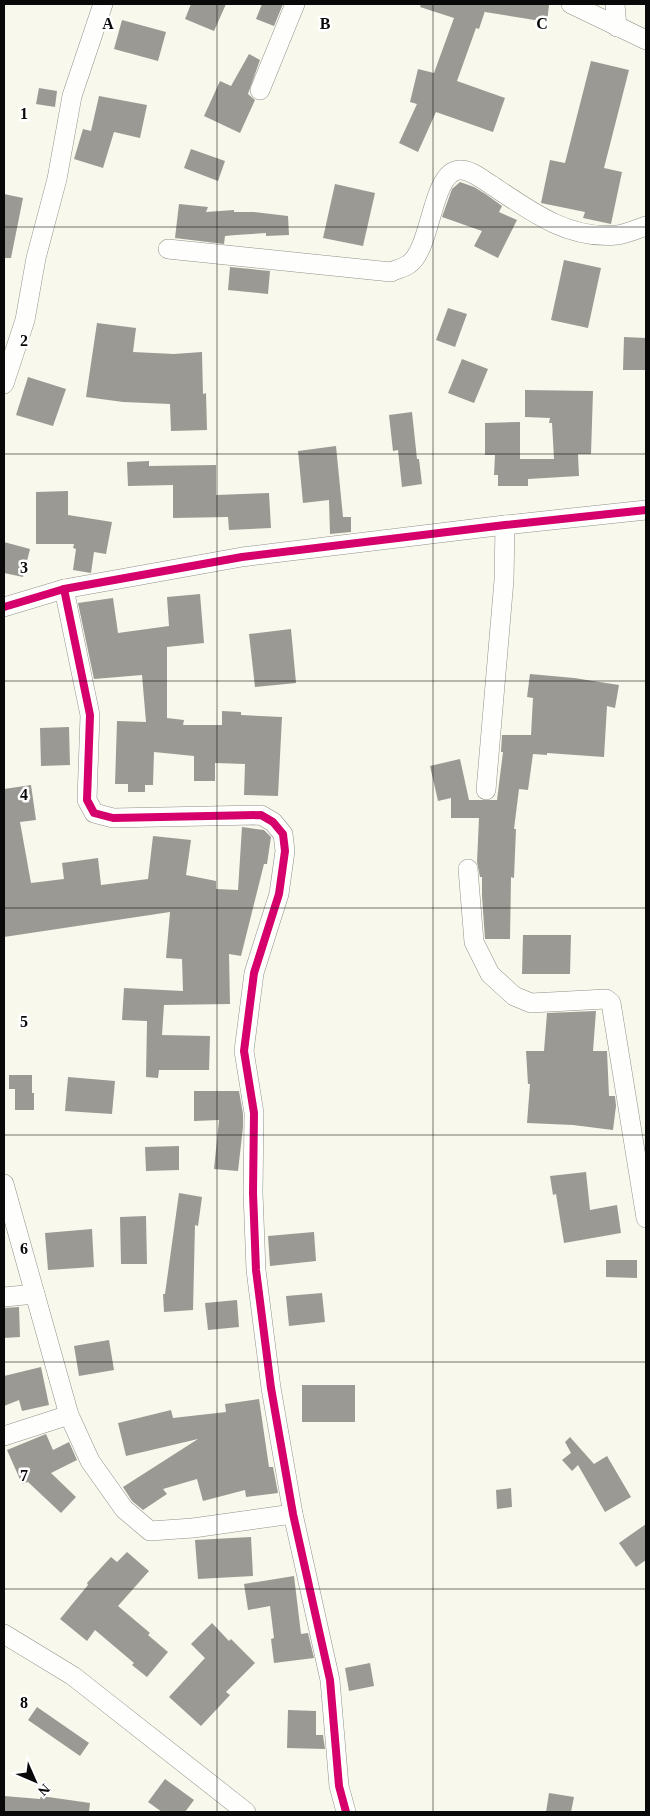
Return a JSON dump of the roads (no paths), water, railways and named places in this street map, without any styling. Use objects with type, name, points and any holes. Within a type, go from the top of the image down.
[{"type":"street","points":[[4,384],[25,320],[36,258],[57,179],[72,96],[103,4]]},
{"type":"street","points":[[260,90],[295,4]]},
{"type":"street","points":[[571,4],[646,40]]},
{"type":"street","points":[[615,4],[617,27]]},
{"type":"street","points":[[168,250],[391,272],[410,264],[422,246],[439,191],[446,176],[458,170],[474,173],[537,215],[577,233],[618,235],[646,226]]},
{"type":"street","points":[[4,607],[64,589],[242,557],[646,510]]},
{"type":"street","points":[[486,790],[504,580],[505,525]]},
{"type":"street","points":[[64,589],[90,715],[88,800],[94,813],[113,818],[261,815],[273,822],[283,834],[285,851],[279,894],[254,973],[244,1051],[254,1113],[253,1193],[256,1270],[271,1388],[292,1514],[330,1680],[339,1786],[346,1812]]},
{"type":"street","points":[[468,869],[474,942],[490,974],[514,996],[531,1003],[606,999],[611,1003],[646,1218]]},
{"type":"street","points":[[4,1184],[69,1415],[90,1461],[124,1509],[150,1532],[292,1514]]},
{"type":"street","points":[[4,1297],[35,1294]]},
{"type":"street","points":[[4,1436],[69,1415]]},
{"type":"street","points":[[4,1634],[73,1676],[246,1812]]}]
